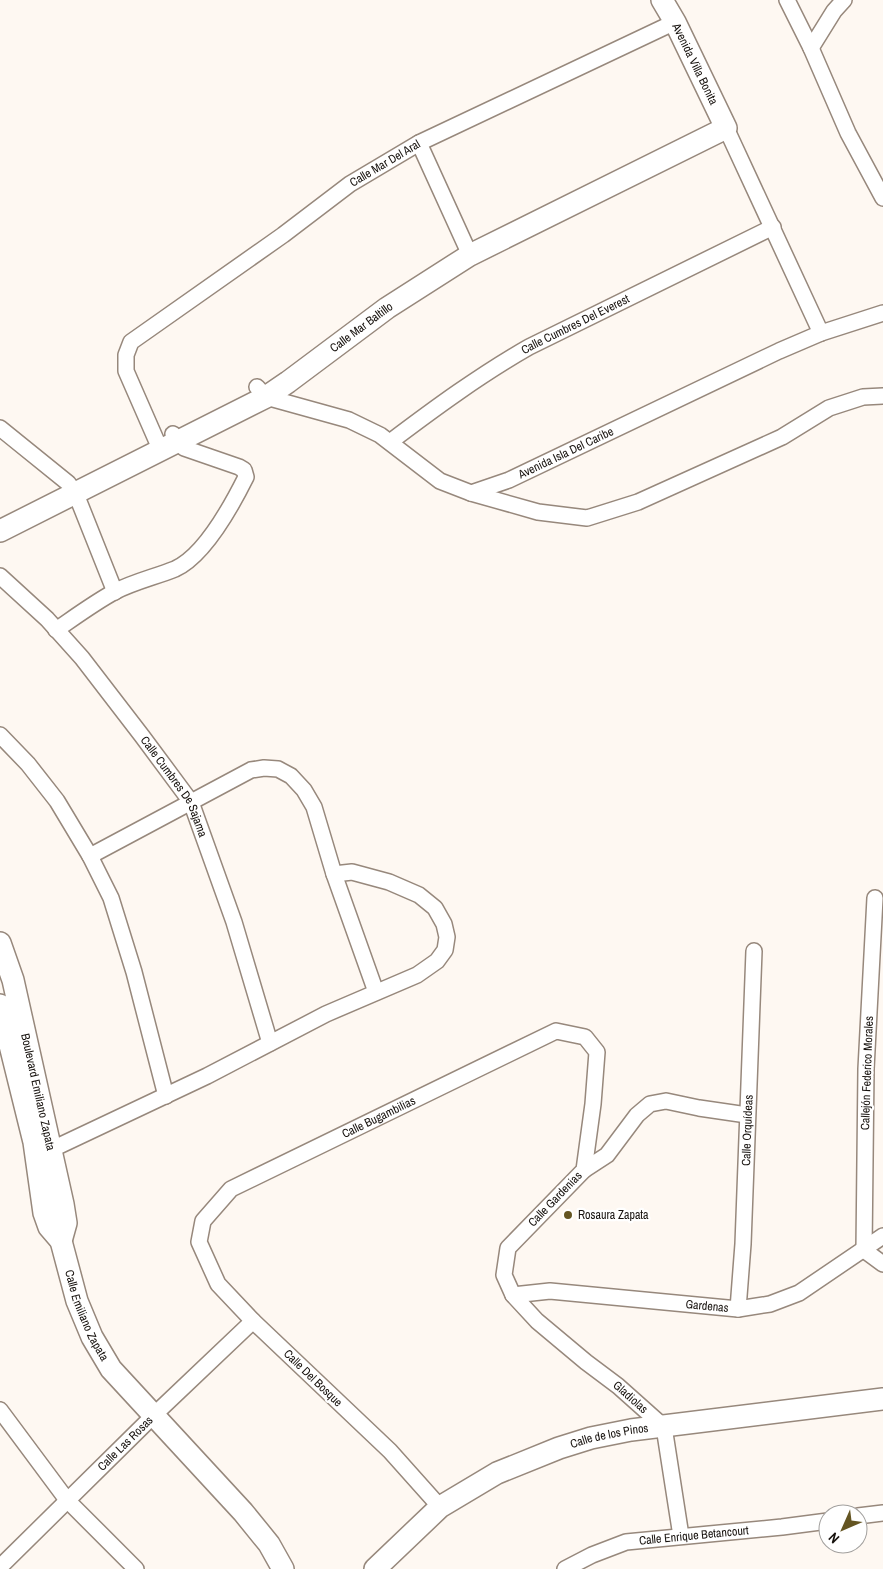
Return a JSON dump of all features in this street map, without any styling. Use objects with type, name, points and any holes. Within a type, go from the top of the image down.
[{"type":"main road","name":"Avenida Villa Bonita","points":[[662,0],[675,22],[724,122]]},
{"type":"main road","name":"Calle Mar Baltillo","points":[[0,516],[72,488],[167,442],[199,420],[261,392],[421,270],[468,249],[724,122]]},
{"type":"main road","name":"Calle Mar Baltillo","points":[[0,531],[72,488]]},
{"type":"main road","name":"Boulevard Emiliano Zapata","points":[[0,943],[14,980],[44,1154]]},
{"type":"main road","name":"Calle Emiliano Zapata","points":[[0,1005],[34,1142],[44,1154],[44,1213],[49,1227],[61,1241],[77,1301],[92,1337],[111,1369],[243,1512],[269,1544],[283,1569]]},
{"type":"main road","name":"Calle de los Pinos","points":[[375,1569],[440,1507],[497,1473],[559,1448],[591,1438],[631,1430],[883,1399]]},
{"type":"street","points":[[787,0],[811,48],[848,133],[883,198]]},
{"type":"street","points":[[811,48],[834,11],[844,0]]},
{"type":"street","name":"Calle Mar Del Aral","points":[[167,442],[126,371],[126,355],[131,342],[283,235],[350,184],[419,143],[675,22]]},
{"type":"street","points":[[724,122],[821,333]]},
{"type":"street","points":[[419,143],[468,249]]},
{"type":"street","name":"Calle Cumbres Del Everest","points":[[390,442],[454,394],[529,347],[773,226]]},
{"type":"street","name":"Avenida Isla Del Caribe","points":[[471,492],[509,480],[821,333],[883,313]]},
{"type":"street","points":[[261,392],[349,420],[380,435],[440,481],[538,512],[587,518],[638,502],[773,441],[829,408],[863,397],[883,396]]},
{"type":"street","points":[[0,428],[72,488],[115,592]]},
{"type":"street","points":[[56,630],[115,592],[177,568],[190,559],[203,545],[232,505],[246,477],[244,470],[239,466],[194,453],[167,442]]},
{"type":"street","name":"Calle Cumbres De Sajama","points":[[0,576],[56,630],[100,682],[191,802],[234,922],[270,1043]]},
{"type":"street","points":[[0,735],[28,764],[58,802],[90,856],[111,898],[134,972],[166,1096]]},
{"type":"street","points":[[90,856],[251,770],[264,768],[278,769],[291,776],[304,790],[314,807],[334,874],[376,992]]},
{"type":"street","points":[[44,1154],[166,1096],[326,1014],[417,975],[437,960],[445,950],[447,937],[444,924],[435,908],[419,895],[389,882],[352,872],[334,874]]},
{"type":"street","name":"Callejón Federico Morales","points":[[864,1250],[866,1069],[875,898]]},
{"type":"street","name":"Calle Orquídeas","points":[[738,1309],[743,1244],[754,951]]},
{"type":"street","name":"Calle Bugambilias","points":[[199,1242],[203,1221],[231,1189],[556,1031],[585,1037]]},
{"type":"street","name":"Calle Gardenias","points":[[513,1296],[504,1275],[508,1248],[584,1170],[593,1104],[597,1052],[585,1037]]},
{"type":"street","points":[[584,1170],[606,1155],[638,1115],[650,1104],[666,1101],[747,1115]]},
{"type":"street","name":"Gardenas","points":[[513,1296],[550,1291],[738,1309],[770,1304],[799,1293],[883,1236]]},
{"type":"street","name":"Calle Del Bosque","points":[[199,1242],[218,1284],[253,1321],[390,1451],[440,1507]]},
{"type":"street","points":[[864,1250],[883,1264]]},
{"type":"street","name":"Gladiolas","points":[[513,1296],[538,1322],[618,1386],[664,1427]]},
{"type":"street","name":"Calle Las Rosas","points":[[0,1567],[153,1416],[253,1321]]},
{"type":"street","points":[[0,1410],[67,1500],[136,1569]]},
{"type":"street","points":[[664,1427],[681,1536]]},
{"type":"street","points":[[868,1515],[883,1513]]},
{"type":"street","name":"Calle Enrique Betancourt","points":[[564,1569],[626,1542],[818,1522]]},
{"type":"place","name":"Rosaura Zapata","points":[[568,1215]]}]
